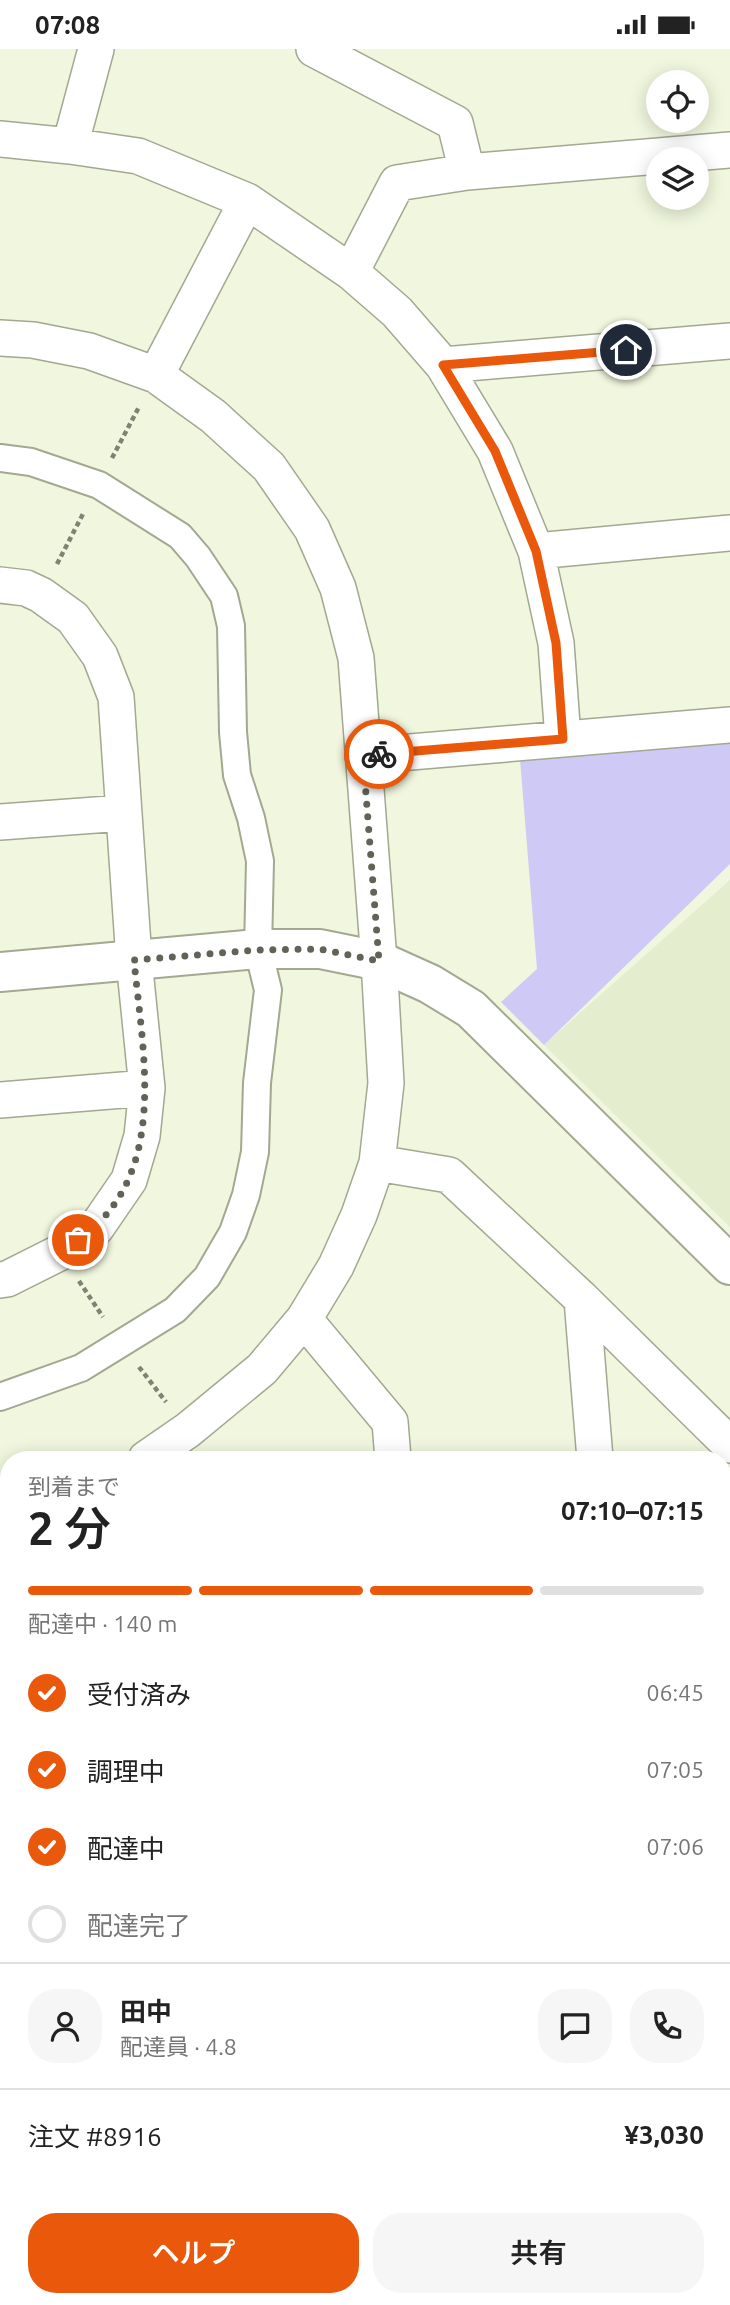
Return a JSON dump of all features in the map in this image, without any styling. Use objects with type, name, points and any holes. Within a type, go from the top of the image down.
[{"type":"street","points":[[70,146],[96,49]]},
{"type":"street","points":[[314,49],[455,123],[467,171]]},
{"type":"street","points":[[0,139],[138,156],[247,201],[351,272],[397,312],[443,365],[495,451],[536,551],[556,643],[563,739]]},
{"type":"street","points":[[351,272],[397,183],[467,171],[730,150]]},
{"type":"street","points":[[156,375],[247,201]]},
{"type":"street","points":[[0,338],[33,340],[89,351],[156,375],[213,416],[269,467],[312,529],[338,588],[356,658],[386,1083],[377,1163],[359,1215],[335,1266],[304,1319],[262,1369],[189,1445],[171,1451]]},
{"type":"street","points":[[443,365],[730,341]]},
{"type":"street","points":[[0,458],[31,462],[99,485],[180,537],[198,557],[224,596],[231,626],[233,733],[237,775],[251,818],[260,861],[258,950],[268,991],[257,1083],[255,1151],[246,1195],[233,1232],[208,1277],[175,1310],[81,1368],[0,1397]]},
{"type":"street","points":[[536,551],[730,533]]},
{"type":"street","points":[[0,585],[26,588],[41,594],[73,618],[100,656],[116,697],[134,960],[146,1088],[142,1136],[129,1180],[96,1228],[60,1253],[7,1279],[0,1279]]},
{"type":"street","points":[[363,756],[730,725]]},
{"type":"street","points":[[0,823],[123,813]]},
{"type":"street","points":[[0,972],[258,950],[320,949],[379,961],[430,984],[471,1009],[730,1265]]},
{"type":"street","points":[[0,1100],[146,1088]]},
{"type":"street","points":[[377,1163],[449,1175],[582,1299],[730,1445]]},
{"type":"street","points":[[582,1299],[594,1451]]},
{"type":"street","points":[[304,1319],[390,1422],[392,1451]]},
{"type":"shaded area","points":[[730,741],[730,864],[544,1045],[501,1002],[537,969],[520,759]]},
{"type":"shaded area","points":[[730,880],[730,1227],[544,1045]]},
{"type":"way so far","points":[[78,1240],[96,1228],[129,1180],[142,1136],[146,1088],[134,960],[258,950],[320,949],[379,961],[363,756],[379,754]]},
{"type":"route","points":[[379,754],[563,739],[556,643],[536,551],[495,451],[443,365],[626,350]]}]
